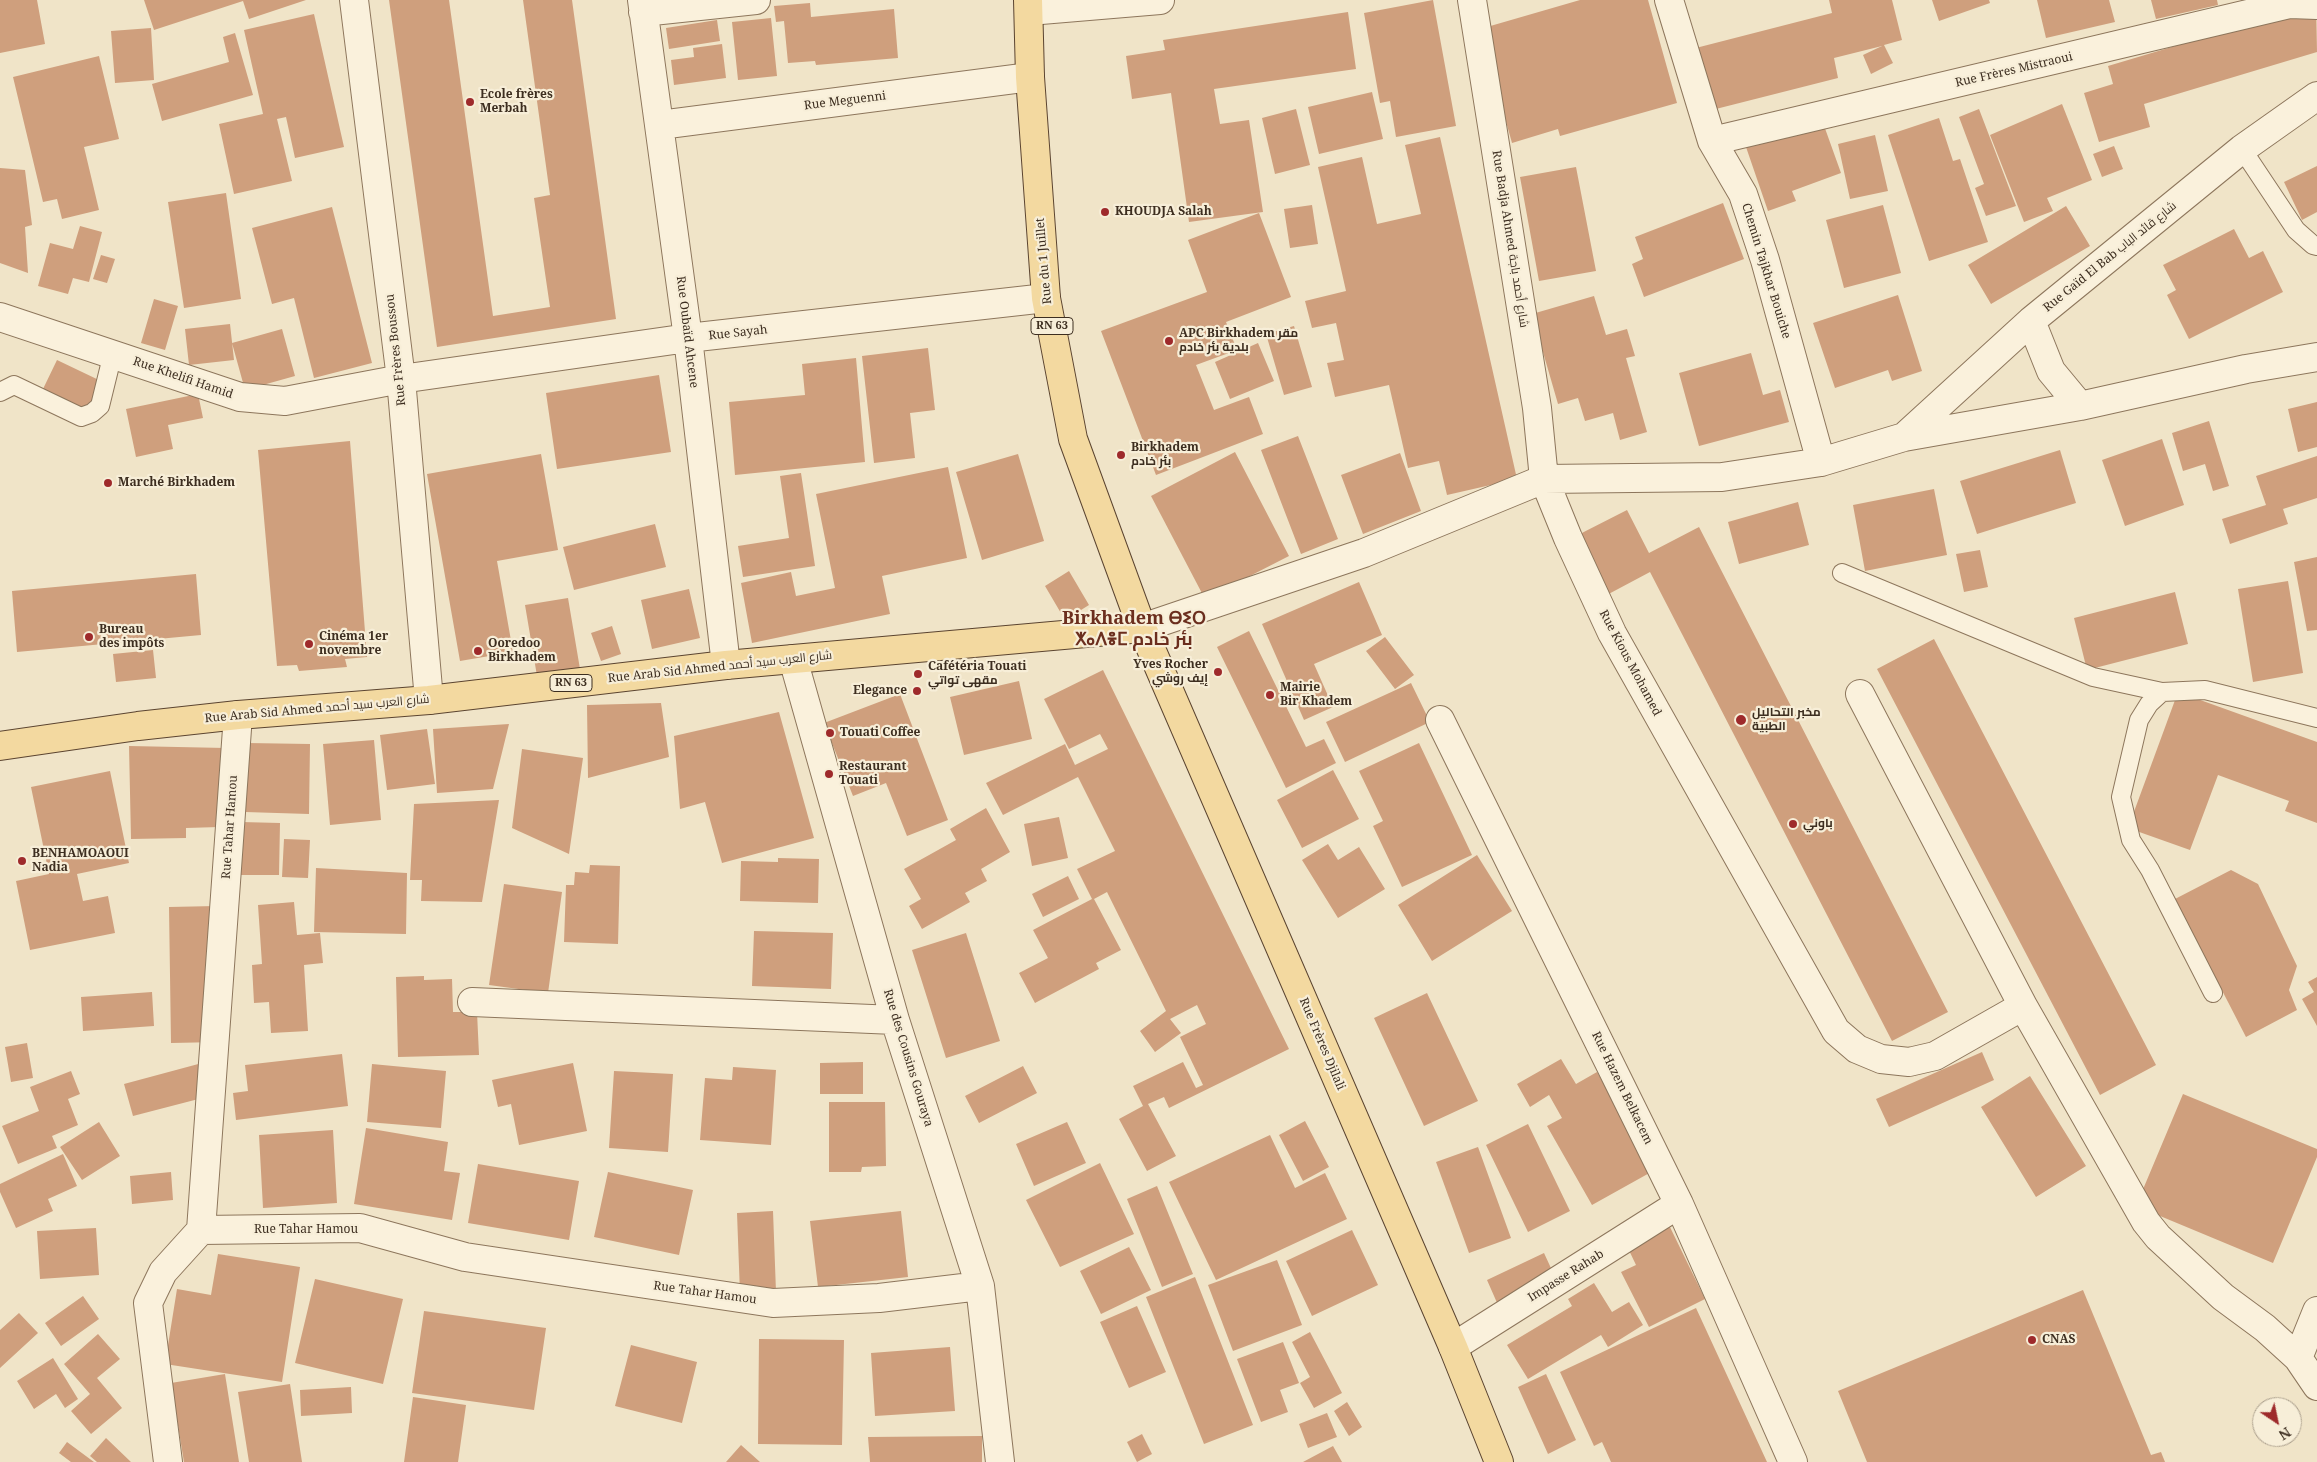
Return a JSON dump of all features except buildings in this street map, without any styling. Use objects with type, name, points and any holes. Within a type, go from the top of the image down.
[{"type":"main road","name":"Rue du 1 Juillet","points":[[1028,6],[1030,77],[1046,298],[1073,439],[1142,628]]},
{"type":"main road","name":"Rue Arab Sid Ahmed شارع العرب سيد أحمد","points":[[0,746],[138,726],[238,715],[429,700],[726,665],[1142,628]]},
{"type":"main road","name":"Rue Frères Djilali","points":[[1142,628],[1453,1348],[1499,1462]]},
{"type":"street","name":"Rue Frères Boussou","points":[[354,0],[401,379],[429,700]]},
{"type":"street","points":[[642,6],[756,0]]},
{"type":"street","points":[[1028,6],[1160,0]]},
{"type":"street","name":"Rue Badja Ahmed شارع أحمد باجة","points":[[1472,0],[1537,408],[1544,480]]},
{"type":"street","name":"Chemin Tajkhar Bouiche","points":[[1669,0],[1712,142],[1743,194],[1762,250],[1821,462]]},
{"type":"street","name":"Rue Frères Mistraoui","points":[[1712,142],[2290,4],[2317,5]]},
{"type":"street","name":"Rue Oubaïd Ahcene","points":[[642,6],[688,338],[726,665]]},
{"type":"street","name":"Rue Meguenni","points":[[660,125],[1030,77]]},
{"type":"street","name":"Rue Gaïd El Bab شارع قائد الباب","points":[[2080,406],[2051,371],[2031,321],[2242,149],[2317,96]]},
{"type":"street","name":"Rue Sayah","points":[[401,379],[688,338],[1046,298]]},
{"type":"street","name":"Rue Khelifi Hamid","points":[[0,317],[113,353],[240,397],[286,401],[401,379]]},
{"type":"street","points":[[1904,437],[2031,321]]},
{"type":"street","points":[[1142,628],[1364,553],[1544,480],[1722,477],[1821,462],[1904,437],[2080,406],[2246,369],[2317,357]]},
{"type":"street","name":"Rue Kious Mohamed","points":[[1544,480],[1568,538],[1612,633],[1836,1031],[1856,1049],[1881,1059],[1909,1062],[1936,1056],[2023,1006]]},
{"type":"street","name":"Rue des Cousins Gouraya","points":[[792,659],[895,1020],[980,1286],[1000,1462]]},
{"type":"street","points":[[1860,694],[2023,1006],[2134,1203],[2158,1237],[2223,1297],[2265,1328],[2298,1358],[2317,1386]]},
{"type":"street","name":"Rue Tahar Hamou","points":[[238,715],[201,1230],[360,1228],[466,1258],[773,1303],[879,1298],[980,1286]]},
{"type":"street","name":"Rue Hazem Belkacem","points":[[1440,720],[1679,1204],[1793,1462]]},
{"type":"street","points":[[472,1002],[895,1020]]},
{"type":"street","name":"Impasse Rahab","points":[[1453,1348],[1679,1204]]},
{"type":"street","points":[[168,1462],[148,1303],[163,1272],[201,1230]]},
{"type":"street","points":[[2298,1358],[2317,1311]]},
{"type":"lane","points":[[2242,149],[2296,230],[2313,245],[2317,246]]},
{"type":"lane","points":[[0,392],[14,385],[81,417],[92,413],[100,406],[113,353]]},
{"type":"lane","points":[[1842,573],[2093,677],[2162,692],[2205,690],[2317,718]]},
{"type":"lane","points":[[2162,692],[2149,704],[2139,720],[2121,796],[2131,840],[2150,870],[2213,993]]},
{"type":"place","name":"Ecole frères Merbah","points":[[470,102]]},
{"type":"place","name":"KHOUDJA Salah","points":[[1105,212]]},
{"type":"place","name":"APC Birkhadem مقر بلدية بئر خادم","points":[[1169,341]]},
{"type":"place","name":"Birkhadem بئر خادم","points":[[1121,455]]},
{"type":"place","name":"Marché Birkhadem","points":[[108,483]]},
{"type":"place","name":"Bureau des impôts","points":[[89,637]]},
{"type":"place","name":"Cinéma 1er novembre","points":[[309,644]]},
{"type":"place","name":"Ooredoo Birkhadem","points":[[478,651]]},
{"type":"place","name":"Yves Rocher إيف روشي","points":[[1218,672]]},
{"type":"place","name":"Cafétéria Touati مقهى تواتي","points":[[918,674]]},
{"type":"place","name":"Elegance","points":[[917,691]]},
{"type":"place","name":"Mairie Bir Khadem","points":[[1270,695]]},
{"type":"place","name":"مخبر التحاليل الطبية","points":[[1741,720]]},
{"type":"place","name":"Touati Coffee","points":[[830,733]]},
{"type":"place","name":"Restaurant Touati","points":[[829,774]]},
{"type":"place","name":"باوني","points":[[1793,824]]},
{"type":"place","name":"BENHAMOAOUI Nadia","points":[[22,861]]},
{"type":"place","name":"CNAS","points":[[2032,1340]]},
{"type":"district","name":"Birkhadem ⴱⵉⵔ ⵅⴰⴷⴻⵎ بئر خادم","points":[[1134,629]]}]
